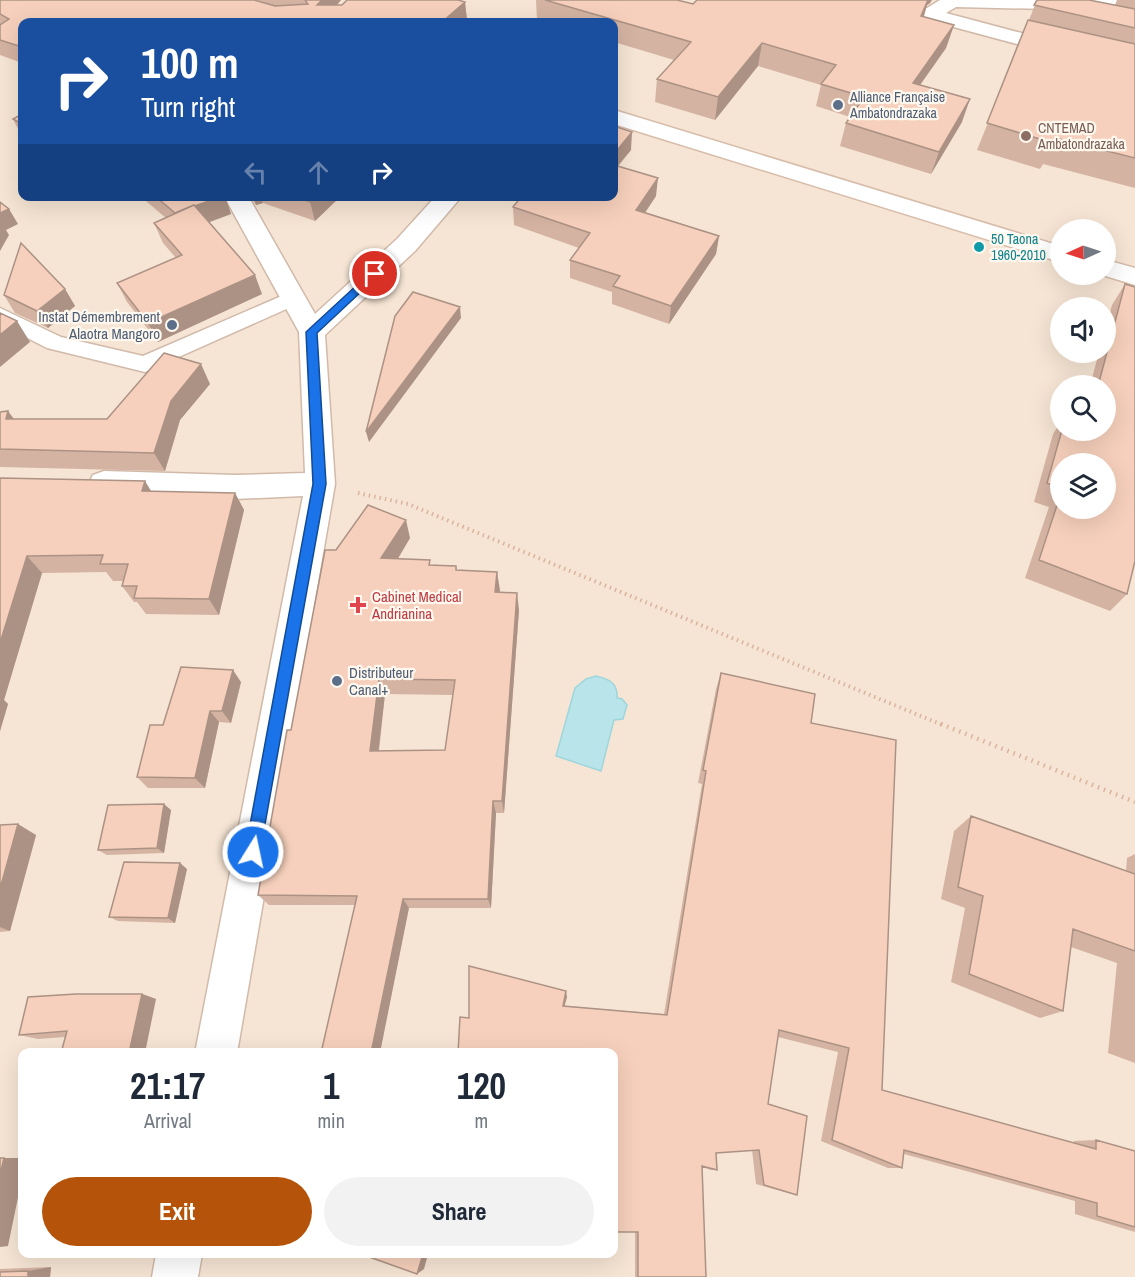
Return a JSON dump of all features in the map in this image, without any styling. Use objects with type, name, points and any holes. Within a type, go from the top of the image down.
[{"type":"street","points":[[875,0],[939,6],[1072,53],[1135,66]]},
{"type":"street","points":[[939,6],[952,1],[1135,5]]},
{"type":"street","points":[[618,118],[1050,251]]},
{"type":"street","points":[[217,1048],[320,484],[312,332],[239,201]]},
{"type":"street","points":[[312,332],[406,245],[446,201]]},
{"type":"street","points":[[1116,271],[1135,277]]},
{"type":"street","points":[[82,483],[235,487],[320,484]]},
{"type":"street","points":[[175,1277],[178,1258]]},
{"type":"lane","points":[[0,315],[55,343],[145,364],[293,298]]},
{"type":"path","points":[[320,484],[408,504],[1056,772],[1135,802]]},
{"type":"shaded area","points":[[0,0],[1135,0],[1135,1277],[0,1277]]},
{"type":"water","points":[[596,676],[612,683],[616,689],[617,698],[622,699],[627,705],[623,719],[614,720],[601,771],[556,756],[575,688],[586,679]]},
{"type":"building","points":[[0,0],[254,0],[275,6],[308,4],[305,0],[322,0],[317,5],[342,5],[347,0],[458,0],[465,2],[447,18],[18,18],[18,46],[0,40],[0,25],[9,19],[0,14]]},
{"type":"building","points":[[545,0],[677,0],[693,4],[697,0],[928,0],[921,16],[954,25],[913,83],[970,99],[939,152],[846,123],[864,97],[821,84],[836,65],[762,43],[718,97],[657,79],[691,42],[618,21],[618,18],[608,18]]},
{"type":"building","points":[[1037,0],[1089,0],[1135,9],[1135,28],[1034,5]]},
{"type":"building","points":[[1028,20],[1135,44],[1135,158],[1055,138],[1053,143],[987,123]]},
{"type":"building","points":[[618,127],[632,132],[618,149]]},
{"type":"building","points":[[618,166],[658,178],[636,210],[719,236],[671,306],[613,286],[620,276],[570,260],[590,233],[513,207],[518,201],[618,201]]},
{"type":"building","points":[[161,201],[209,201],[194,205],[175,213]]},
{"type":"building","points":[[0,202],[9,209],[0,213]]},
{"type":"building","points":[[194,205],[255,275],[148,323],[117,283],[182,255],[154,223]]},
{"type":"building","points":[[21,243],[65,289],[37,311],[4,295]]},
{"type":"building","points":[[1125,284],[1135,287],[1135,561],[1127,594],[1039,560],[1052,519],[1116,519],[1116,453],[1055,453],[1059,441],[1116,441],[1116,375],[1101,375],[1104,363],[1116,363],[1116,318]]},
{"type":"building","points":[[413,292],[460,307],[366,432],[395,316]]},
{"type":"building","points":[[0,313],[17,321],[0,335]]},
{"type":"building","points":[[164,353],[201,364],[171,401],[154,453],[0,449],[0,412],[8,411],[6,419],[107,419]]},
{"type":"building","points":[[0,478],[145,481],[142,491],[235,493],[209,599],[134,598],[137,586],[122,586],[128,564],[100,564],[103,555],[27,556],[0,643]]},
{"type":"building","points":[[368,505],[406,520],[381,558],[430,560],[429,565],[456,566],[456,570],[497,572],[495,592],[517,593],[502,801],[493,801],[488,899],[403,899],[372,1048],[322,1048],[357,896],[258,895],[287,730],[291,730],[325,550],[336,550]],"holes":[[[379,679],[455,680],[445,750],[370,751]]]},
{"type":"building","points":[[181,667],[233,670],[222,711],[210,711],[195,778],[137,777],[150,725],[163,725]]},
{"type":"building","points":[[721,673],[815,694],[811,723],[896,740],[882,1090],[1096,1149],[1096,1140],[1135,1151],[1135,1227],[1097,1216],[1097,1203],[904,1150],[902,1168],[832,1140],[849,1048],[779,1030],[768,1104],[807,1116],[797,1195],[764,1185],[759,1150],[716,1153],[717,1170],[702,1166],[706,1277],[638,1277],[638,1232],[618,1232],[618,1048],[458,1048],[460,1017],[469,1018],[469,966],[566,991],[563,1006],[667,1015],[706,771],[703,770]]},
{"type":"building","points":[[164,804],[157,848],[98,850],[108,805]]},
{"type":"building","points":[[971,816],[1135,874],[1135,951],[1073,929],[1063,1011],[969,974],[983,896],[958,887]]},
{"type":"building","points":[[18,824],[0,889],[0,825]]},
{"type":"building","points":[[124,862],[180,863],[168,918],[109,917]]},
{"type":"building","points":[[142,994],[130,1048],[62,1048],[67,1031],[19,1035],[28,997]]},
{"type":"building","points":[[0,1158],[4,1158],[0,1175]]},
{"type":"building","points":[[372,1258],[422,1258],[417,1274]]},
{"type":"building","points":[[28,1271],[28,1277],[0,1277],[0,1272]]},
{"type":"place","name":"Alliance Française Ambatondrazaka","points":[[838,105]]},
{"type":"place","name":"CNTEMAD Ambatondrazaka","points":[[1026,136]]},
{"type":"place","name":"50 Taona 1960-2010","points":[[979,247]]},
{"type":"place","name":"Instat Démembrement Alaotra Mangoro","points":[[172,325]]},
{"type":"place","name":"Cabinet Medical Andrianina","points":[[358,605]]},
{"type":"place","name":"Distributeur Canal+","points":[[337,681]]},
{"type":"route","points":[[253,852],[320,484],[312,332],[375,274]]}]
